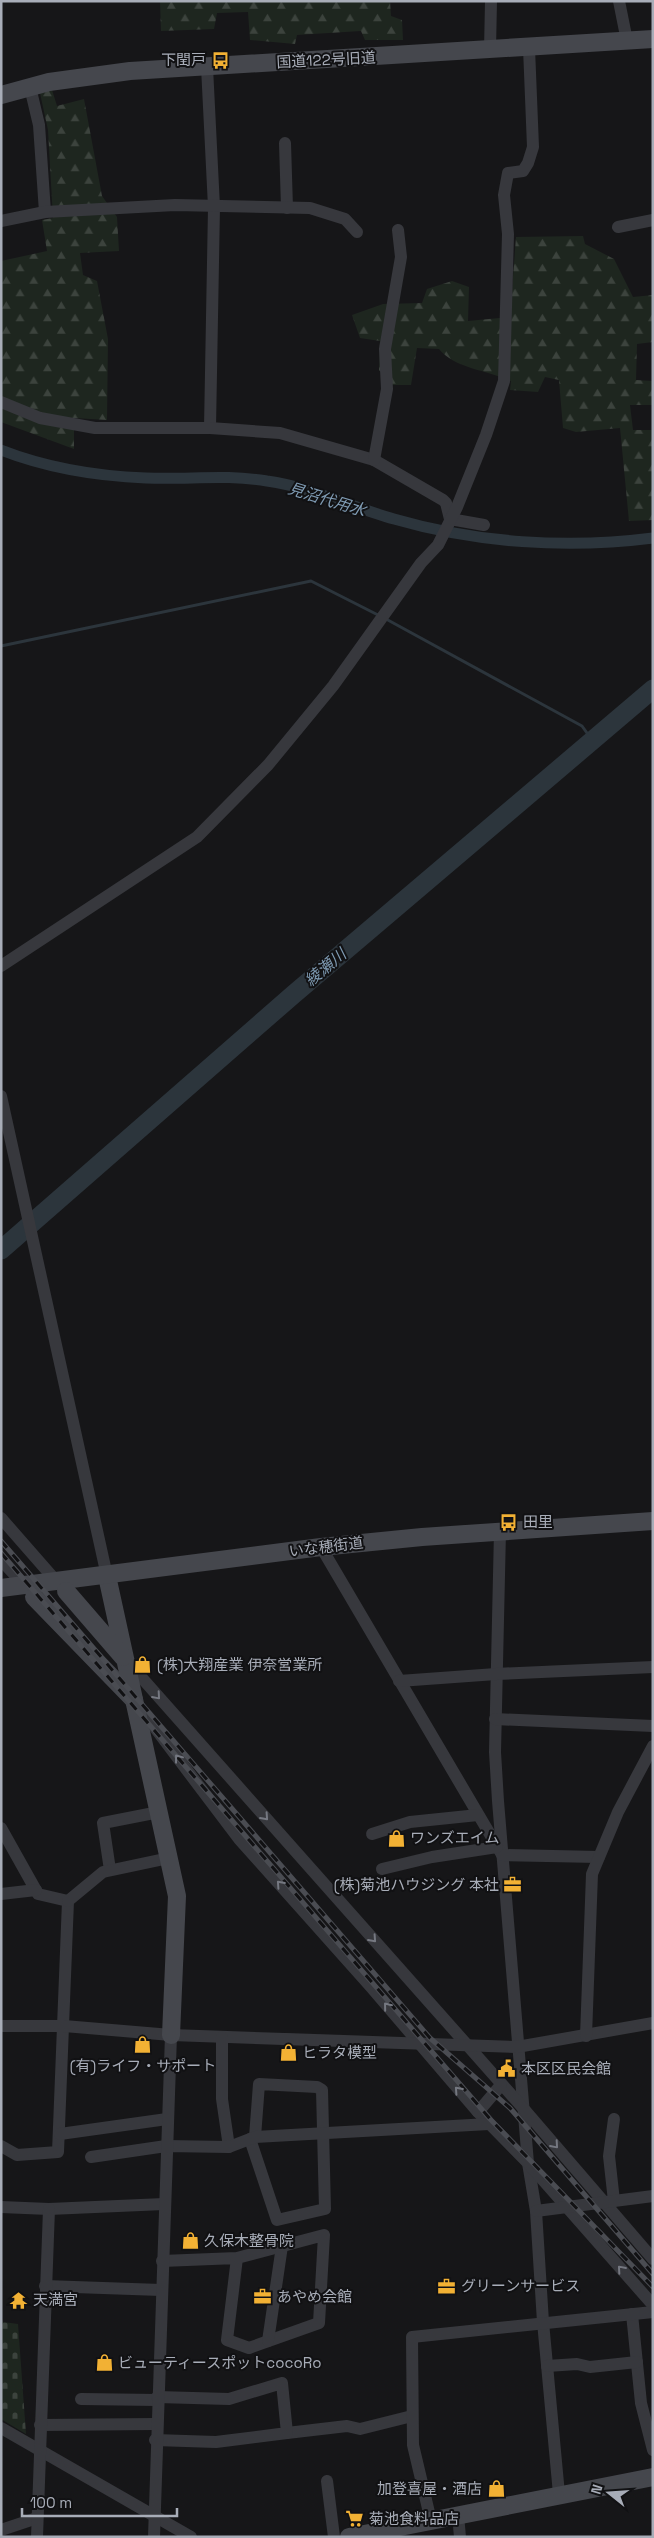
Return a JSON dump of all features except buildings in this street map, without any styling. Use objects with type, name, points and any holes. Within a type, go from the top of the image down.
[{"type":"street","points":[[490,50],[491,1]]},
{"type":"street","points":[[619,1],[627,40]]},
{"type":"street","name":"国道122号旧道","points":[[1,95],[78,76],[653,39]]},
{"type":"street","points":[[1,966],[196,837],[209,825],[268,765],[327,693],[442,537],[457,507],[486,434],[504,380],[508,234],[504,194],[508,173],[523,171],[528,163],[533,147],[529,48]]},
{"type":"street","points":[[207,67],[214,207],[210,428]]},
{"type":"street","points":[[30,87],[39,125],[45,212]]},
{"type":"street","points":[[285,143],[286,208]]},
{"type":"street","points":[[1,221],[45,212],[175,205],[310,208],[345,219],[357,232]]},
{"type":"street","points":[[618,227],[653,220]]},
{"type":"street","points":[[374,460],[387,390],[384,349],[401,257],[398,230]]},
{"type":"street","points":[[1,402],[40,418],[95,428],[210,428],[280,433],[374,460],[443,500],[446,503],[449,521]]},
{"type":"street","points":[[449,521],[484,525]]},
{"type":"street","points":[[1,1096],[23,1202],[34,1239],[177,1896],[156,2424],[154,2537]]},
{"type":"street","points":[[1,1518],[501,2085],[610,2202],[653,2259]]},
{"type":"street","name":"いな穂街道","points":[[1,1588],[29,1591],[61,1587],[106,1576],[321,1546],[500,1531],[653,1521]]},
{"type":"street","points":[[500,1531],[495,1719],[500,1851],[528,2163],[536,2211],[543,2322],[559,2494]]},
{"type":"street","points":[[321,1546],[500,1851]]},
{"type":"street","points":[[1,1560],[134,1700],[240,1839],[372,1987],[418,2044],[478,2112],[528,2163],[653,2305]]},
{"type":"street","points":[[399,1681],[496,1674],[653,1667]]},
{"type":"street","points":[[495,1719],[653,1726]]},
{"type":"street","points":[[586,2036],[592,1874],[618,1812],[653,1746]]},
{"type":"street","points":[[110,1870],[103,1823],[159,1812]]},
{"type":"street","points":[[372,1834],[410,1822],[478,1815]]},
{"type":"street","points":[[1,1828],[38,1894],[68,1901]]},
{"type":"street","points":[[382,1869],[432,1857],[500,1851],[599,1857]]},
{"type":"street","points":[[1,2146],[17,2155],[58,2152],[68,1901],[103,1872],[169,1858]]},
{"type":"street","points":[[1,1894],[36,1890]]},
{"type":"street","points":[[1,2026],[64,2026],[170,2035],[468,2047],[518,2047],[653,2023]]},
{"type":"street","points":[[222,2037],[222,2099],[229,2147]]},
{"type":"street","points":[[259,2084],[317,2087],[322,2090],[324,2209],[278,2220],[252,2138],[259,2084]]},
{"type":"street","points":[[478,2112],[501,2085]]},
{"type":"street","points":[[60,2134],[167,2119]]},
{"type":"street","points":[[610,2202],[609,2156],[614,2120]]},
{"type":"street","points":[[91,2157],[166,2146],[229,2147],[252,2138],[489,2124]]},
{"type":"street","points":[[536,2211],[653,2196]]},
{"type":"street","points":[[1,2207],[49,2210],[164,2204]]},
{"type":"street","points":[[36,2537],[49,2210]]},
{"type":"street","points":[[162,2261],[238,2258],[324,2235],[319,2323],[249,2348],[227,2340],[238,2258]]},
{"type":"street","points":[[268,2341],[282,2246]]},
{"type":"street","points":[[45,2286],[161,2290]]},
{"type":"street","points":[[431,2521],[413,2445],[412,2337],[653,2312]]},
{"type":"street","points":[[632,2314],[641,2403],[653,2450]]},
{"type":"street","points":[[547,2366],[577,2364],[590,2367],[637,2362]]},
{"type":"street","points":[[81,2399],[229,2398],[282,2383],[287,2433]]},
{"type":"street","points":[[156,2440],[216,2442],[346,2426],[360,2429],[412,2416]]},
{"type":"street","points":[[40,2425],[156,2424]]},
{"type":"street","points":[[1,2428],[191,2537]]},
{"type":"street","points":[[349,2537],[653,2476]]},
{"type":"street","points":[[327,2482],[334,2537]]},
{"type":"street","points":[[458,2515],[460,2537]]},
{"type":"street","points":[[1,2530],[37,2518]]},
{"type":"green space","points":[[160,1],[390,1],[391,16],[402,20],[403,40],[365,40],[361,31],[297,35],[295,44],[250,40],[248,12],[217,13],[214,29],[161,31]]},
{"type":"green space","points":[[52,90],[57,106],[84,99],[102,196],[117,217],[119,251],[80,253],[83,275],[97,281],[108,339],[107,420],[74,418],[74,449],[1,422],[1,261],[47,251],[42,220],[53,218],[48,130],[40,93]]},
{"type":"green space","points":[[583,236],[585,244],[614,259],[633,297],[653,295],[653,342],[637,344],[636,380],[653,381],[653,405],[630,405],[633,430],[653,430],[653,520],[629,521],[620,428],[576,432],[563,428],[559,380],[545,377],[538,392],[510,390],[511,381],[454,361],[439,349],[417,348],[411,385],[391,385],[379,370],[380,341],[360,338],[352,315],[383,304],[422,303],[427,289],[452,281],[469,287],[468,321],[510,317],[516,237]]},
{"type":"green space","points":[[1,2315],[3,2322],[18,2324],[26,2434],[1,2419]]},
{"type":"waterway","name":"見沼代用水","points":[[1,450],[36,462],[72,470],[109,475],[161,478],[236,478],[283,484],[315,492],[394,519],[457,534],[522,542],[555,543],[588,543],[653,538]]},
{"type":"waterway","points":[[1,646],[311,581],[380,616]]},
{"type":"waterway","points":[[386,619],[582,726],[592,740]]},
{"type":"waterway","name":"綾瀬川","points":[[1,1250],[294,994],[653,689]]},
{"type":"railway","points":[[1,1541],[430,2038],[510,2108],[653,2274]]},
{"type":"railway","points":[[1,1553],[491,2120],[653,2287]]},
{"type":"place","name":"下閏戸","points":[[220,60]]},
{"type":"place","name":"田里","points":[[509,1522]]},
{"type":"place","name":"(株)大翔産業 伊奈営業所","points":[[143,1665]]},
{"type":"place","name":"ワンズエイム","points":[[396,1838]]},
{"type":"place","name":"(株)菊池ハウジング 本社","points":[[513,1885]]},
{"type":"place","name":"(有)ライフ・サポート","points":[[143,2045]]},
{"type":"place","name":"ヒラタ模型","points":[[288,2053]]},
{"type":"place","name":"本区区民会館","points":[[507,2069]]},
{"type":"place","name":"久保木整骨院","points":[[190,2241]]},
{"type":"place","name":"グリーンサービス","points":[[447,2286]]},
{"type":"place","name":"あやめ会館","points":[[263,2297]]},
{"type":"place","name":"天満宮","points":[[19,2300]]},
{"type":"place","name":"ビューティースポットcocoRo","points":[[104,2363]]},
{"type":"place","name":"加登喜屋・酒店","points":[[496,2489]]},
{"type":"place","name":"菊池食料品店","points":[[355,2519]]}]
